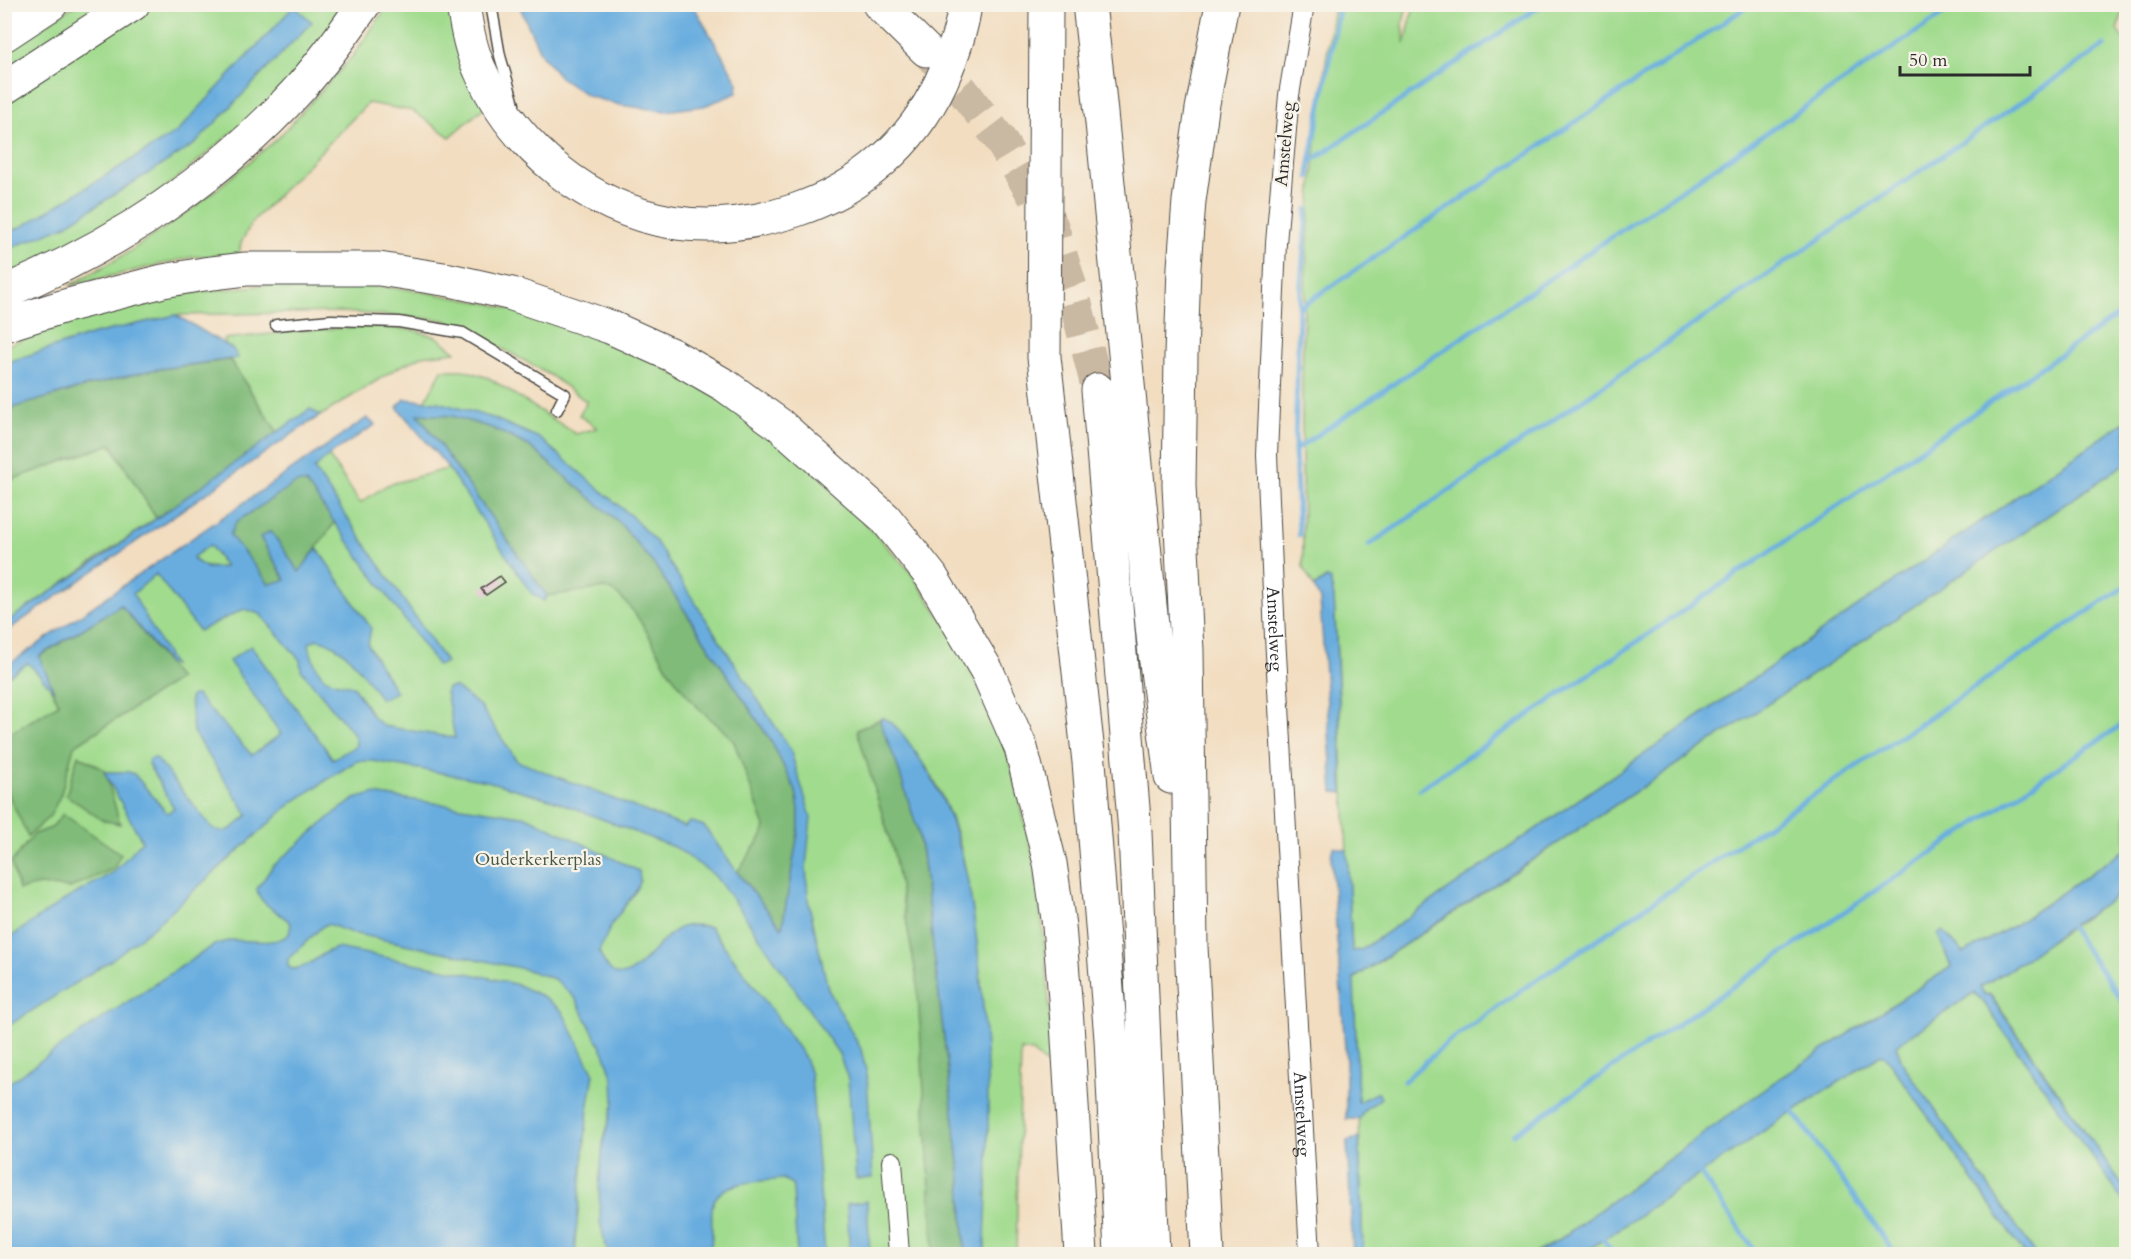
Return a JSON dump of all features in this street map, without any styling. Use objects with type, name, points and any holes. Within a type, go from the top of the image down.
[{"type":"highway","points":[[4,35],[51,4]]},
{"type":"highway","points":[[4,88],[133,4]]},
{"type":"highway","points":[[4,292],[48,274],[139,223],[234,154],[301,87],[364,4]]},
{"type":"highway","points":[[463,4],[479,69],[493,96],[525,141],[558,170],[611,203],[672,222],[705,224],[741,223],[780,215],[819,202],[848,187],[886,159],[911,133],[932,102],[950,62],[964,19],[965,4]]},
{"type":"highway","points":[[879,4],[926,50]]},
{"type":"highway","points":[[1034,4],[1045,42]]},
{"type":"highway","points":[[1046,4],[1044,357],[1089,762],[1111,1039],[1121,1254]]},
{"type":"highway","points":[[1089,4],[1155,655],[1191,946]]},
{"type":"highway","points":[[1207,1254],[1191,946],[1187,651],[1179,485],[1184,267],[1189,201],[1204,98],[1222,4]]},
{"type":"highway","points":[[4,325],[65,306],[163,281],[204,274],[246,268],[380,269],[450,280],[513,294],[610,327],[672,356],[726,386],[789,432],[885,518],[931,576],[987,671],[1021,748],[1050,863],[1059,926],[1082,1254]]},
{"type":"highway","points":[[1098,390],[1135,832],[1154,1254]]},
{"type":"street","name":"Amstelweg","points":[[1304,4],[1289,96],[1275,243],[1267,455],[1310,1254]]},
{"type":"street","points":[[892,1162],[899,1254]]},
{"type":"lane","points":[[491,4],[500,56],[525,141]]},
{"type":"lane","points":[[276,325],[331,320],[399,321],[463,333],[565,394],[557,410]]},
{"type":"green space","points":[[2123,4],[2125,7],[2117,30],[2126,43],[2126,421],[1361,950],[1352,951],[1334,597],[1326,578],[1314,587],[1303,567],[1302,376],[1308,235],[1314,158],[1334,5],[1407,5],[1403,23],[1405,44],[1414,5]]},
{"type":"green space","points":[[75,5],[353,5],[284,90],[124,222],[5,278],[5,50]]},
{"type":"green space","points":[[388,5],[451,5],[489,103],[450,137],[413,111],[368,103],[252,222],[241,243],[239,254],[192,257],[69,286],[124,255],[195,207],[278,138],[353,56]]},
{"type":"green space","name":"Ouderkerkerplas","points":[[312,280],[413,290],[491,304],[552,321],[648,359],[722,400],[784,443],[840,496],[910,571],[960,646],[1008,753],[1034,859],[1045,948],[1054,1071],[1032,1052],[1021,1050],[1016,1254],[5,1254],[5,742],[151,643],[121,605],[151,567],[189,618],[334,521],[300,465],[325,450],[360,503],[387,485],[529,447],[418,414],[442,370],[464,370],[489,378],[576,434],[597,428],[579,415],[587,402],[550,375],[445,320],[343,312],[176,315],[94,334],[5,363],[5,346],[87,316],[191,293]],"holes":[[[925,765],[933,778],[962,852],[967,882]]]},
{"type":"green space","points":[[375,326],[413,330],[437,337],[456,352],[422,356],[397,368],[296,431],[278,433],[230,360],[224,339],[307,330]]},
{"type":"green space","points":[[230,360],[278,433],[156,518],[111,444],[5,482],[5,410],[152,370]]},
{"type":"green space","points":[[418,414],[452,416],[492,428],[529,446],[619,522],[656,567],[771,741],[796,791],[799,827],[782,929],[737,872],[762,836],[765,827],[734,742],[687,695],[671,674],[634,612],[614,592],[604,588],[547,596]]},
{"type":"green space","points":[[111,444],[156,518],[5,623],[5,482]]},
{"type":"green space","points":[[2126,463],[2126,849],[2015,925],[1963,954],[1942,931],[1938,934],[1951,967],[1777,1080],[1557,1241],[1534,1254],[1363,1254],[1359,1119],[1365,1110],[1358,1102],[1353,979]]},
{"type":"green space","points":[[300,465],[335,522],[299,573],[271,531],[260,537],[286,581],[269,584],[218,521]]},
{"type":"green space","points":[[210,545],[225,567],[203,566],[193,557]]},
{"type":"green space","points":[[121,605],[179,679],[74,746],[61,794],[50,816],[28,836],[5,788],[4,737],[59,704],[35,659]]},
{"type":"green space","points":[[35,659],[59,704],[5,737],[5,676]]},
{"type":"green space","points":[[880,719],[918,831],[922,853],[961,1180],[965,1254],[934,1254],[917,980],[894,854],[857,730]]},
{"type":"green space","points":[[78,755],[105,770],[120,824],[102,820],[66,795]]},
{"type":"green space","points":[[63,814],[121,854],[113,869],[70,888],[39,885],[19,890],[11,863],[34,834],[51,828]]},
{"type":"green space","points":[[2126,890],[2126,1190],[1990,994],[1985,995],[1980,987]]},
{"type":"green space","points":[[1974,993],[1982,1000],[2126,1205],[2126,1254],[2036,1254],[1902,1064],[1896,1045]]},
{"type":"green space","points":[[1881,1055],[1886,1057],[2025,1254],[1582,1254],[1789,1114]]},
{"type":"water","points":[[519,5],[693,5],[738,83],[737,93],[704,106],[665,111],[620,105],[588,96],[560,77],[541,54]]},
{"type":"water","points":[[294,6],[312,22],[195,144],[63,227],[5,250],[5,234],[25,225],[177,132]]},
{"type":"water","points":[[176,315],[233,349],[238,358],[152,370],[5,410],[5,363],[94,334]]},
{"type":"water","points":[[405,399],[438,402],[493,418],[539,438],[630,515],[656,542],[790,749],[811,817],[806,866],[808,900],[828,989],[861,1049],[867,1075],[873,1178],[856,1179],[848,1079],[839,1054],[740,909],[714,875],[676,848],[553,800],[487,781],[373,761],[357,761],[293,802],[152,928],[110,961],[5,1028],[5,941],[63,901],[114,872],[142,841],[104,772],[134,774],[167,813],[174,808],[148,764],[149,759],[156,758],[212,828],[217,831],[226,831],[248,815],[193,732],[190,698],[196,695],[252,755],[281,734],[229,661],[251,646],[333,759],[356,746],[355,736],[301,670],[300,660],[260,614],[244,609],[199,631],[156,574],[133,594],[173,665],[168,663],[121,605],[39,656],[54,691],[28,663],[5,678],[5,667],[367,418],[375,425],[332,453],[314,469],[446,662],[438,666],[306,483],[296,483],[236,522],[230,535],[269,584],[286,580],[260,537],[271,531],[299,572],[317,548],[371,628],[368,645],[396,692],[381,699],[346,655],[338,648],[317,639],[309,643],[314,662],[322,675],[331,681],[353,686],[373,717],[383,726],[455,738],[446,692],[448,688],[455,687],[480,706],[517,761],[685,827],[692,822],[704,826],[782,928],[799,827],[796,791],[771,741],[656,567],[619,522],[529,446],[492,428],[452,416],[418,414],[547,596],[544,601],[531,593],[446,465],[397,407]],"holes":[[[210,545],[225,566],[207,568],[193,557]]]},
{"type":"water","points":[[310,409],[320,415],[5,632],[5,623],[101,558]]},
{"type":"water","points":[[2126,421],[2126,463],[1828,664],[1354,978],[1358,1102],[1378,1092],[1381,1098],[1365,1110],[1359,1119],[1346,1119],[1346,1061],[1331,857],[1333,847],[1347,850],[1352,951],[1361,950]]},
{"type":"water","points":[[1327,578],[1330,580],[1334,597],[1343,793],[1333,792],[1320,600],[1314,587]]},
{"type":"water","points":[[882,717],[901,732],[933,780],[957,838],[971,900],[979,964],[987,1074],[988,1167],[985,1254],[965,1254],[961,1180],[922,853],[918,831],[896,762],[880,722]]},
{"type":"water","name":"Ouderkerkerplas","points":[[373,794],[528,817],[639,871],[638,888],[612,924],[599,951],[608,968],[618,974],[628,973],[639,966],[671,933],[682,927],[692,925],[710,927],[805,1058],[811,1075],[825,1254],[797,1254],[792,1184],[783,1179],[740,1184],[721,1192],[715,1199],[712,1209],[711,1246],[674,1254],[612,1254],[606,1247],[600,1222],[599,1186],[603,1143],[614,1102],[613,1079],[605,1055],[575,998],[554,979],[524,969],[352,933],[328,924],[288,959],[288,966],[292,969],[305,966],[337,948],[518,985],[544,997],[562,1011],[594,1074],[588,1109],[575,1243],[576,1254],[5,1254],[5,1086],[77,1035],[214,945],[233,940],[270,941],[284,938],[289,934],[291,924],[261,900],[257,889],[273,866],[336,812],[355,799]]},
{"type":"water","points":[[2126,849],[2126,890],[2020,963],[1980,987],[1985,995],[1989,994],[2126,1190],[2126,1205],[1982,1000],[1974,993],[1896,1045],[1903,1064],[2036,1254],[2025,1254],[1886,1057],[1881,1055],[1789,1114],[1582,1254],[1534,1254],[1557,1241],[1777,1080],[1951,967],[1938,934],[1942,930],[1964,953],[2015,925]]},
{"type":"water","points":[[1359,1138],[1363,1254],[1353,1254],[1347,1141]]},
{"type":"water","points":[[867,1201],[870,1254],[850,1254],[847,1204]]},
{"type":"building","points":[[500,576],[505,582],[486,595],[481,589]]},
{"type":"waterway","points":[[1309,177],[1340,4]]},
{"type":"waterway","points":[[1310,162],[1543,4]]},
{"type":"waterway","points":[[1299,308],[1751,4]]},
{"type":"waterway","points":[[1295,450],[1958,4]]},
{"type":"waterway","points":[[1369,545],[2104,46]]},
{"type":"waterway","points":[[1299,535],[1295,450],[1299,308],[1307,209]]},
{"type":"waterway","points":[[1420,789],[2126,310]]},
{"type":"waterway","points":[[1404,1081],[1447,1043],[1520,991],[2126,586]]},
{"type":"waterway","points":[[1514,1134],[2126,722]]},
{"type":"waterway","points":[[2067,922],[2126,1006]]},
{"type":"waterway","points":[[1790,1107],[1895,1254]]},
{"type":"waterway","points":[[1698,1170],[1757,1254]]},
{"type":"waterway","points":[[1599,1234],[1614,1254]]},
{"type":"tunnel","points":[[928,52],[963,91],[999,138],[1052,226],[1075,300],[1098,390]]}]
